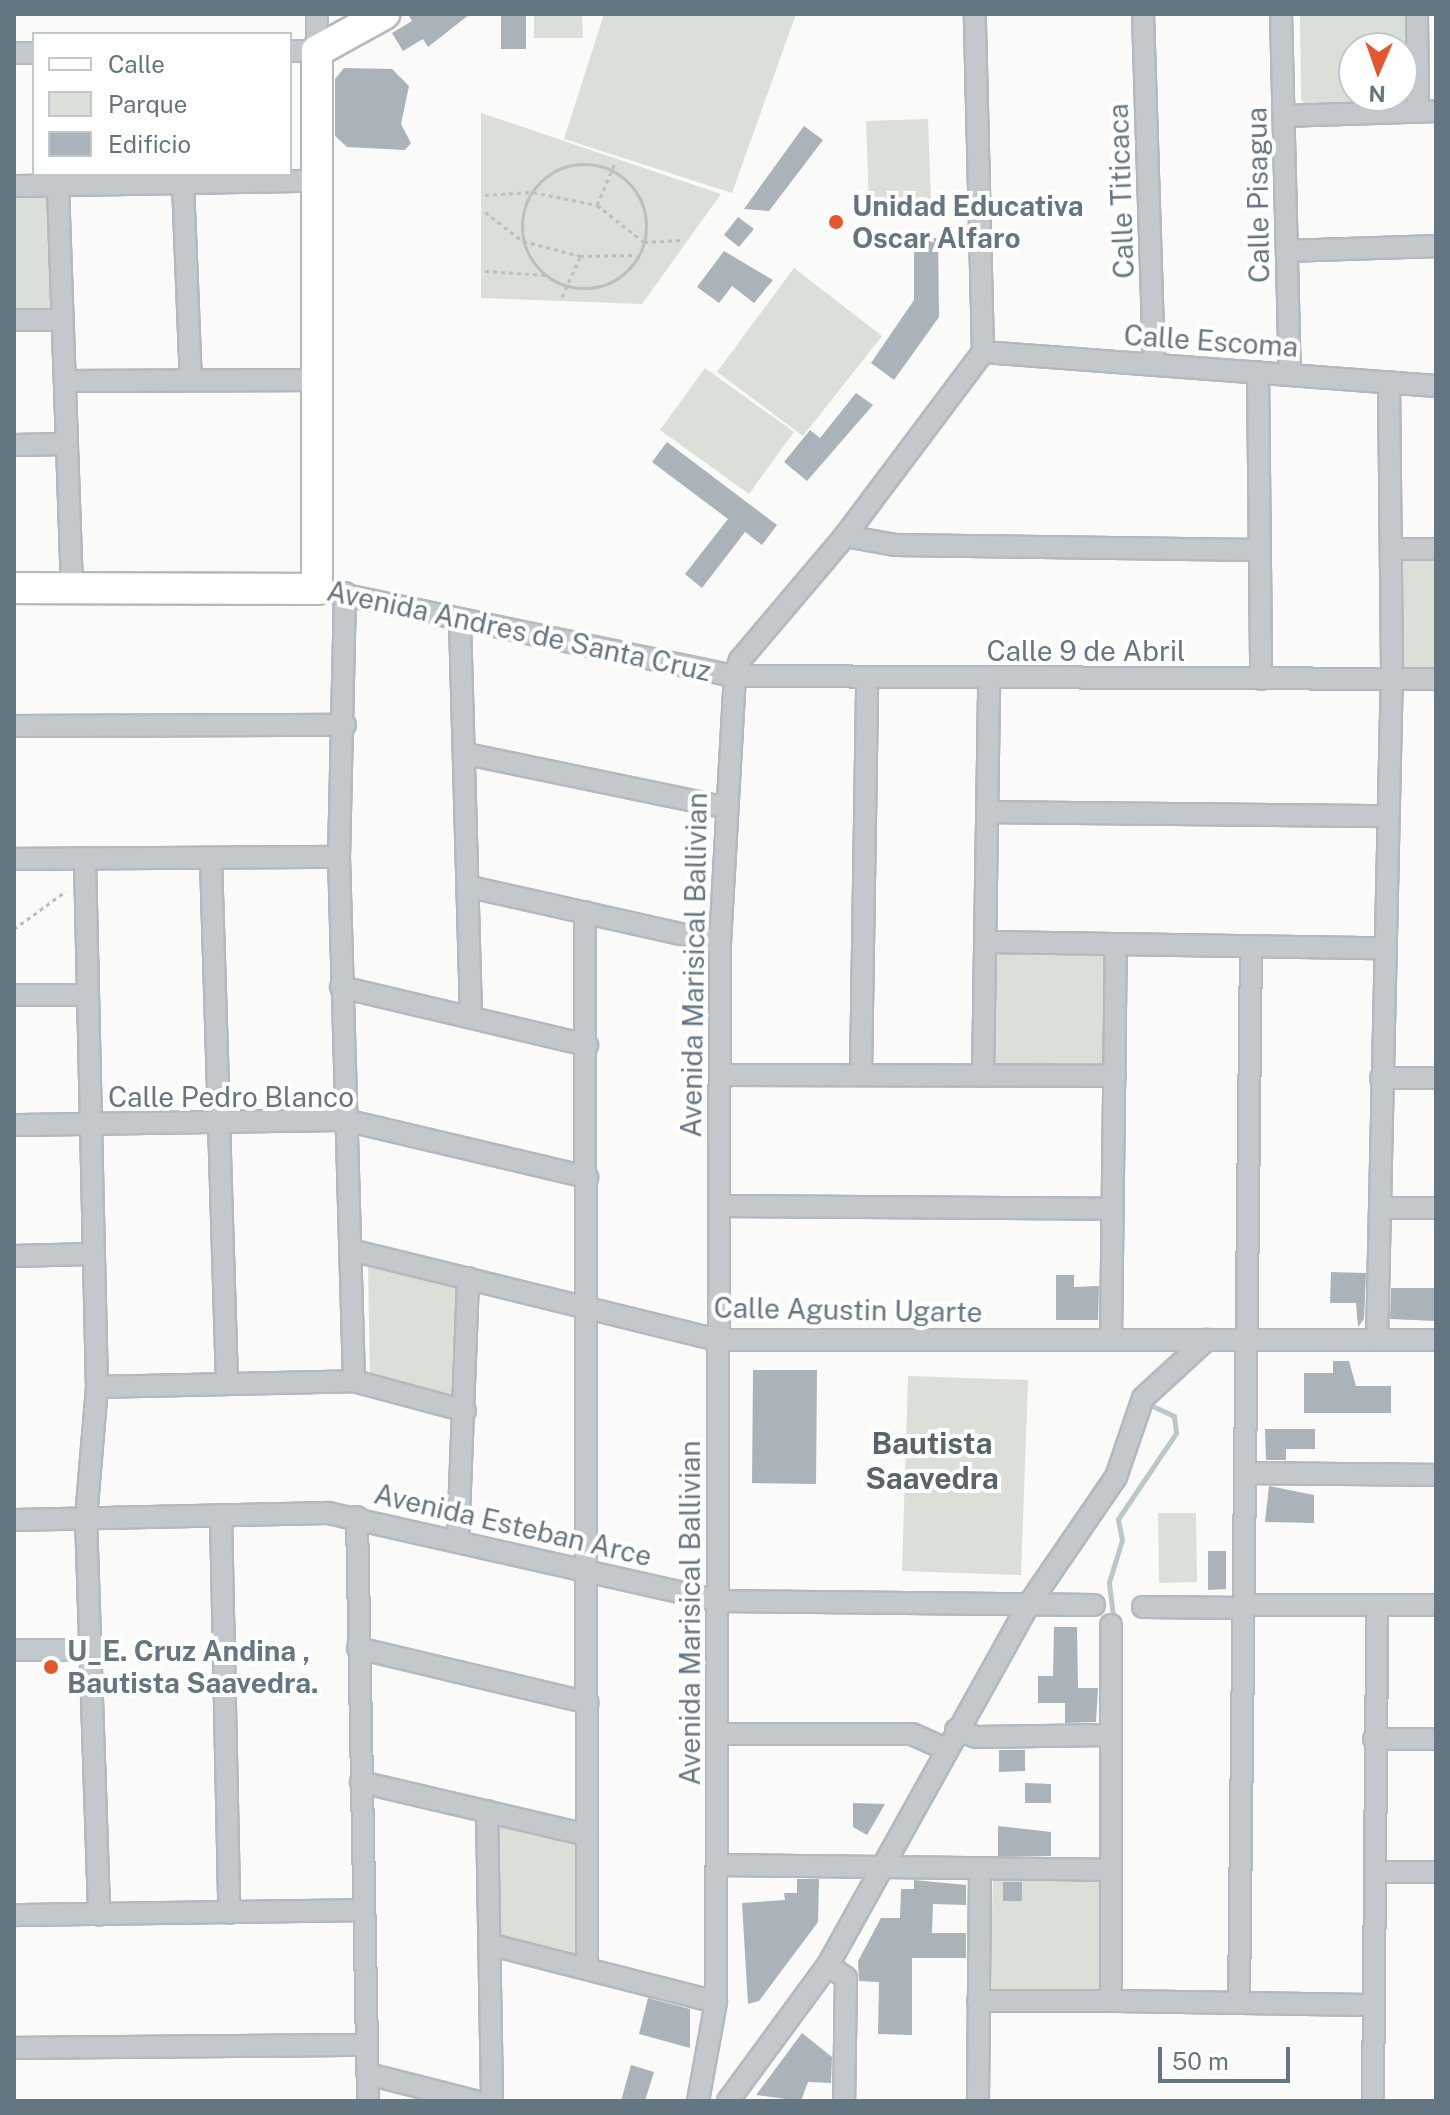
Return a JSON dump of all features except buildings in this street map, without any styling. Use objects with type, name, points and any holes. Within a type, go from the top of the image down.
[{"type":"street","points":[[317,14],[304,51],[314,181],[316,380],[331,591],[345,725],[339,857],[354,1381]]},
{"type":"street","points":[[304,51],[384,14]]},
{"type":"street","points":[[975,14],[983,352]]},
{"type":"street","name":"Calle Titicaca","points":[[1143,14],[1154,365]]},
{"type":"street","name":"Calle Pisagua","points":[[1281,14],[1290,374]]},
{"type":"street","points":[[1285,116],[1427,112],[1417,14]]},
{"type":"street","points":[[14,186],[314,181]]},
{"type":"street","points":[[183,184],[191,380]]},
{"type":"street","points":[[58,187],[72,588]]},
{"type":"street","points":[[1288,251],[1436,246]]},
{"type":"street","points":[[14,320],[63,320]]},
{"type":"street","name":"Calle Escoma","points":[[983,352],[1436,386]]},
{"type":"street","name":"Avenida Marisical Ballivian","points":[[698,2101],[716,2002],[720,943],[723,807],[735,676],[740,660],[845,536],[983,352]]},
{"type":"street","points":[[1258,372],[1261,679]]},
{"type":"street","points":[[65,381],[316,380]]},
{"type":"street","points":[[1377,1340],[1384,816],[1392,549],[1389,382]]},
{"type":"street","points":[[14,445],[67,444]]},
{"type":"street","points":[[845,536],[896,545],[1258,550]]},
{"type":"street","points":[[1392,549],[1436,549]]},
{"type":"street","name":"Avenida Andres de Santa Cruz","points":[[14,588],[331,591],[460,621],[735,676]]},
{"type":"street","points":[[460,621],[467,754],[471,1016]]},
{"type":"street","name":"Calle 9 de Abril","points":[[735,676],[867,679],[1436,679]]},
{"type":"street","points":[[861,1074],[867,679]]},
{"type":"street","points":[[983,1076],[989,679]]},
{"type":"street","points":[[14,726],[345,725]]},
{"type":"street","points":[[467,754],[723,807]]},
{"type":"street","points":[[988,812],[1384,816]]},
{"type":"street","points":[[14,859],[85,869],[211,860],[339,857]]},
{"type":"street","points":[[211,860],[227,1384]]},
{"type":"street","points":[[85,869],[83,995],[97,1387],[86,1518],[99,1915]]},
{"type":"street","points":[[470,887],[720,943]]},
{"type":"street","points":[[585,912],[589,1309],[587,1969]]},
{"type":"street","points":[[985,942],[1382,948]]},
{"type":"street","points":[[1111,1340],[1116,945]]},
{"type":"street","points":[[1239,2003],[1250,1473],[1243,1340],[1251,947]]},
{"type":"street","points":[[341,987],[587,1045]]},
{"type":"street","points":[[14,995],[83,995]]},
{"type":"street","points":[[720,1075],[1115,1076]]},
{"type":"street","points":[[1381,1078],[1436,1078]]},
{"type":"street","name":"Calle Pedro Blanco","points":[[14,1125],[345,1120],[587,1177]]},
{"type":"street","points":[[719,1206],[1113,1209]]},
{"type":"street","points":[[1380,1208],[1436,1208]]},
{"type":"street","name":"Calle Agustin Ugarte","points":[[351,1250],[718,1340],[1436,1340]]},
{"type":"street","points":[[14,1256],[90,1254]]},
{"type":"street","points":[[458,1541],[468,1278]]},
{"type":"street","points":[[728,2101],[828,1965],[956,1730],[1029,1604],[1116,1477],[1143,1398],[1206,1340]]},
{"type":"street","points":[[97,1387],[354,1381],[465,1411]]},
{"type":"street","points":[[1250,1473],[1436,1475]]},
{"type":"street","points":[[221,1515],[229,1913]]},
{"type":"street","name":"Avenida Esteban Arce","points":[[14,1520],[221,1515],[357,1517],[719,1601],[1094,1605]]},
{"type":"street","points":[[357,1517],[368,2101]]},
{"type":"street","points":[[1373,2101],[1377,1605]]},
{"type":"street","points":[[1143,1607],[1436,1605]]},
{"type":"street","points":[[1111,1625],[1111,2001]]},
{"type":"street","points":[[358,1648],[588,1703]]},
{"type":"street","points":[[14,1650],[91,1650]]},
{"type":"street","points":[[956,1730],[976,1737],[1109,1735]]},
{"type":"street","points":[[718,1734],[912,1734],[946,1749]]},
{"type":"street","points":[[1374,1739],[1436,1739]]},
{"type":"street","points":[[361,1782],[587,1835]]},
{"type":"street","points":[[487,1811],[492,1945],[492,2101]]},
{"type":"street","points":[[718,1865],[1110,1870]]},
{"type":"street","points":[[978,2101],[980,1870]]},
{"type":"street","points":[[1375,1872],[1436,1872]]},
{"type":"street","points":[[14,1915],[363,1910]]},
{"type":"street","points":[[492,1945],[716,2002]]},
{"type":"street","points":[[828,1965],[846,1978],[844,2101]]},
{"type":"street","points":[[978,2001],[1374,2005]]},
{"type":"street","points":[[14,2048],[367,2045]]},
{"type":"street","points":[[368,2074],[475,2101]]},
{"type":"path","points":[[597,205],[615,163]]},
{"type":"path","points":[[485,271],[546,275],[568,286],[604,285],[639,254],[644,242],[642,203],[611,171],[575,165],[533,192],[523,241]]},
{"type":"path","points":[[485,195],[533,192],[597,205],[644,242],[682,240]]},
{"type":"path","points":[[485,212],[523,241],[546,275]]},
{"type":"path","points":[[523,241],[580,256],[639,254]]},
{"type":"path","points":[[562,297],[580,256]]},
{"type":"path","points":[[14,929],[85,869]]},
{"type":"green space","points":[[534,14],[582,14],[583,38],[534,38]]},
{"type":"green space","points":[[604,14],[796,14],[732,193],[564,139]]},
{"type":"green space","points":[[1300,14],[1405,14],[1405,32],[1338,32],[1338,105],[1307,106],[1301,100]]},
{"type":"green space","points":[[481,113],[721,194],[642,304],[481,298]]},
{"type":"green space","points":[[928,119],[931,202],[869,204],[866,121]]},
{"type":"green space","points":[[49,193],[52,311],[14,312],[14,194]]},
{"type":"green space","points":[[794,268],[882,336],[803,436],[717,372]]},
{"type":"green space","points":[[705,368],[794,432],[749,494],[660,430]]},
{"type":"green space","points":[[1398,558],[1436,558],[1436,670],[1399,670]]},
{"type":"green space","points":[[1001,951],[1108,953],[1103,1069],[990,1064],[991,957]]},
{"type":"green space","points":[[368,1267],[461,1287],[459,1396],[370,1375]]},
{"type":"green space","points":[[908,1376],[1028,1380],[1021,1575],[902,1571]]},
{"type":"green space","points":[[1158,1513],[1196,1513],[1197,1582],[1159,1583]]},
{"type":"green space","points":[[503,1823],[578,1843],[577,1959],[500,1939],[496,1830]]},
{"type":"green space","points":[[993,1877],[1101,1878],[1101,1989],[990,1989]]},
{"type":"waterway","points":[[1113,1616],[1109,1582],[1122,1540],[1118,1519],[1176,1433],[1174,1416],[1153,1406]]},
{"type":"place","name":"Unidad Educativa Oscar Alfaro","points":[[836,222]]},
{"type":"place","name":"U_E. Cruz Andina , Bautista Saavedra.","points":[[51,1667]]},
{"type":"district","name":"Bautista Saavedra","points":[[932,1460]]}]
